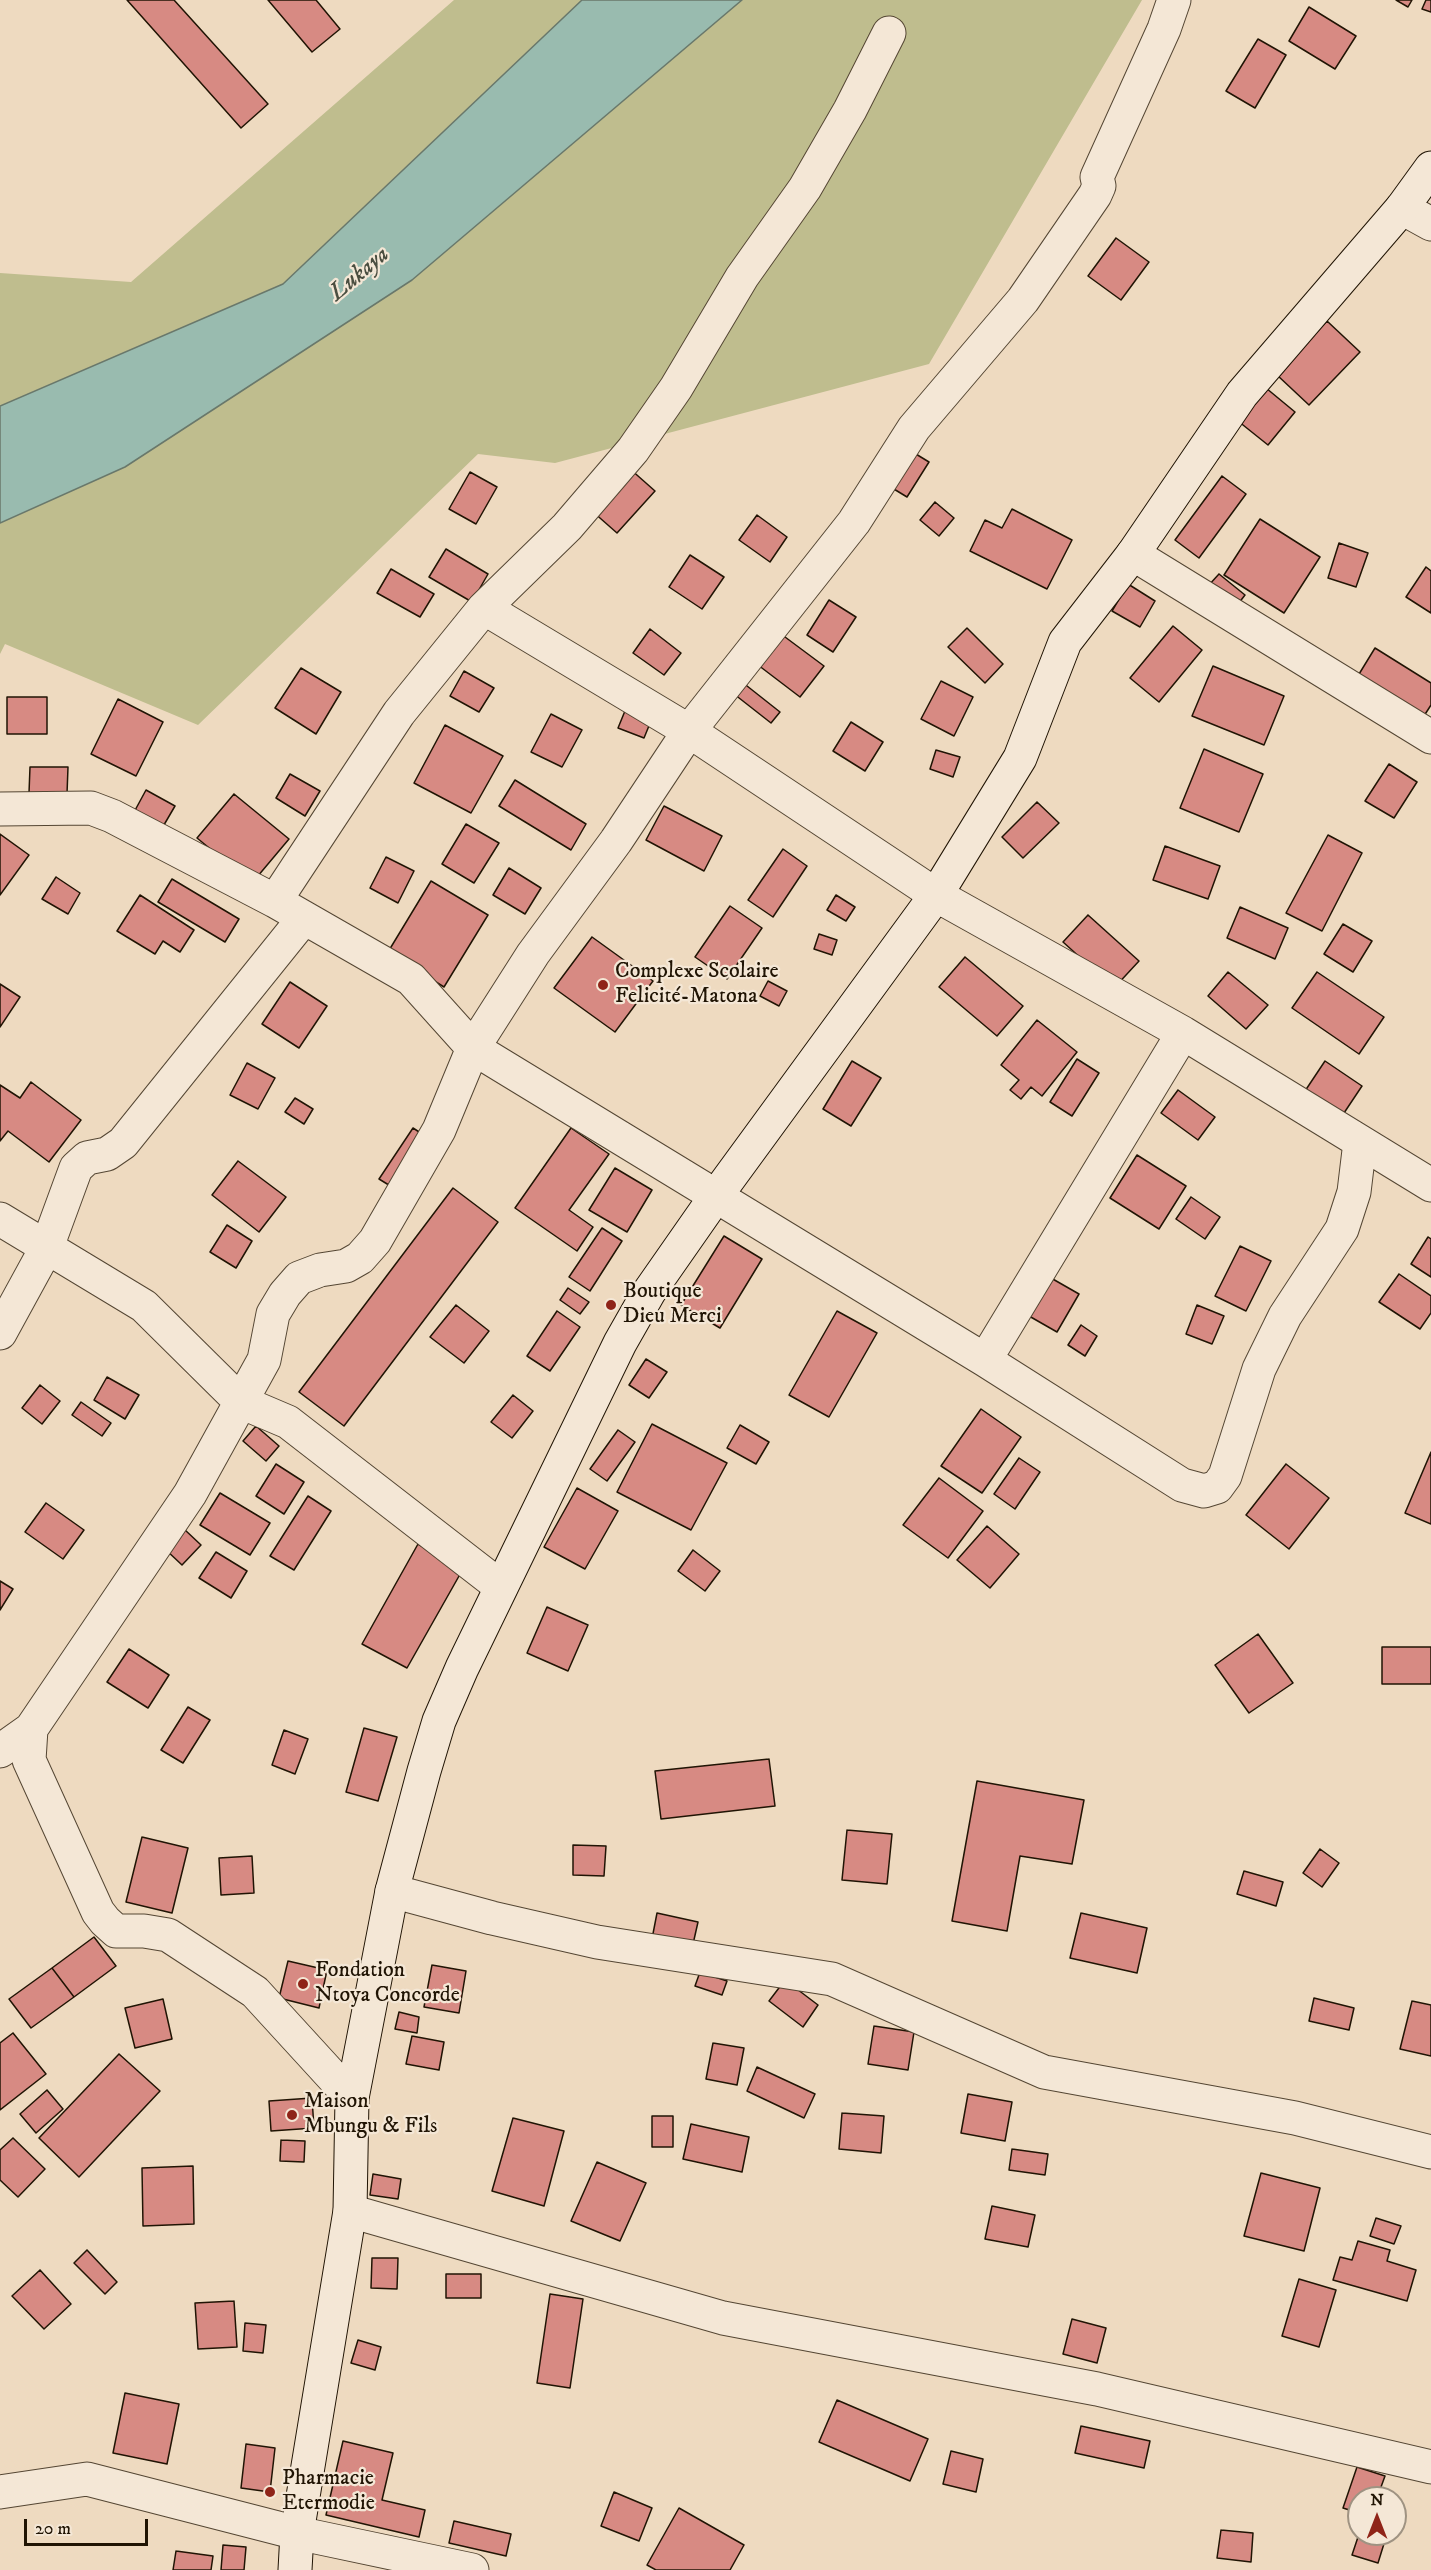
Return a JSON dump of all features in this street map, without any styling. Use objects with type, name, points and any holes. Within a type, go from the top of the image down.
[{"type":"street","points":[[0,1752],[31,1729],[189,1494],[264,1360],[273,1314],[285,1294],[299,1278],[320,1270],[346,1266],[360,1258],[375,1241],[439,1130],[473,1048],[533,954],[616,841],[689,731],[854,522],[914,428],[1023,300],[1095,195],[1099,186],[1097,177],[1164,29],[1174,0]]},
{"type":"street","points":[[275,901],[399,713],[484,609],[567,527],[633,450],[675,388],[742,277],[805,188],[850,111],[889,33]]},
{"type":"street","points":[[295,2570],[297,2533],[350,2211],[352,2098],[392,1891],[439,1721],[462,1668],[620,1343],[649,1292],[716,1196],[936,895],[1020,758],[1065,642],[1133,554],[1242,394],[1402,208],[1431,168]]},
{"type":"street","points":[[1402,208],[1431,224]]},
{"type":"street","points":[[1133,554],[1431,736]]},
{"type":"street","points":[[484,609],[689,731],[936,895],[1183,1033],[1431,1185]]},
{"type":"street","points":[[0,809],[92,808],[112,816],[275,901],[411,979],[473,1048],[985,1360],[1182,1485],[1204,1491],[1217,1487],[1225,1476],[1259,1369],[1285,1316],[1342,1229],[1350,1210],[1360,1142]]},
{"type":"street","points":[[0,1333],[47,1247],[76,1168],[87,1158],[107,1154],[123,1143],[304,918]]},
{"type":"street","points":[[985,1360],[1183,1033]]},
{"type":"street","points":[[0,1219],[144,1306],[241,1402],[288,1422],[501,1587]]},
{"type":"street","points":[[31,1729],[29,1760],[105,1921],[116,1930],[144,1930],[168,1935],[255,1992],[352,2098]]},
{"type":"street","points":[[392,1891],[492,1918],[597,1942],[832,1979],[1044,2072],[1295,2118],[1431,2152]]},
{"type":"street","points":[[350,2211],[723,2318],[1097,2389],[1431,2467]]},
{"type":"street","points":[[0,2492],[87,2479],[297,2533],[472,2570]]},
{"type":"shaded area","points":[[454,0],[582,0],[283,284],[0,406],[0,273],[131,282]]},
{"type":"shaded area","points":[[742,0],[1142,0],[929,364],[555,463],[478,454],[198,725],[5,644],[0,654],[0,523],[125,467],[412,280]]},
{"type":"water","name":"Lukaya","points":[[582,0],[742,0],[412,280],[125,467],[0,523],[0,406],[283,284]]},
{"type":"building","points":[[127,0],[174,0],[268,104],[241,128]]},
{"type":"building","points":[[268,0],[316,0],[340,29],[312,52]]},
{"type":"building","points":[[1396,0],[1412,0],[1408,7]]},
{"type":"building","points":[[1426,0],[1431,0],[1431,12],[1422,9]]},
{"type":"building","points":[[1309,7],[1356,36],[1335,69],[1289,41]]},
{"type":"building","points":[[1258,39],[1286,55],[1255,108],[1226,91]]},
{"type":"building","points":[[1116,238],[1149,262],[1121,300],[1088,276]]},
{"type":"building","points":[[1327,321],[1360,352],[1309,405],[1277,375]]},
{"type":"building","points":[[1266,388],[1295,412],[1268,445],[1238,421]]},
{"type":"building","points":[[906,448],[929,462],[907,497],[884,483]]},
{"type":"building","points":[[629,468],[655,491],[617,533],[592,511]]},
{"type":"building","points":[[470,472],[497,487],[476,524],[449,509]]},
{"type":"building","points":[[1222,476],[1246,494],[1199,558],[1175,540]]},
{"type":"building","points":[[935,502],[954,518],[939,536],[920,520]]},
{"type":"building","points":[[1012,509],[1072,540],[1047,589],[970,551],[985,520],[1002,528]]},
{"type":"building","points":[[757,515],[787,537],[770,562],[739,540]]},
{"type":"building","points":[[1260,519],[1320,557],[1284,613],[1224,575]]},
{"type":"building","points":[[1339,543],[1368,553],[1356,587],[1328,578]]},
{"type":"building","points":[[446,549],[488,574],[472,602],[429,577]]},
{"type":"building","points":[[690,555],[724,577],[702,609],[669,587]]},
{"type":"building","points":[[1426,567],[1431,571],[1431,613],[1406,597]]},
{"type":"building","points":[[391,569],[434,594],[420,617],[377,593]]},
{"type":"building","points":[[1219,574],[1245,595],[1235,608],[1208,586]]},
{"type":"building","points":[[1128,584],[1155,601],[1140,627],[1112,611]]},
{"type":"building","points":[[829,600],[856,617],[833,652],[807,635]]},
{"type":"building","points":[[1173,626],[1202,650],[1159,702],[1130,678]]},
{"type":"building","points":[[967,628],[1003,664],[985,683],[948,647]]},
{"type":"building","points":[[650,629],[681,653],[664,675],[633,653]]},
{"type":"building","points":[[781,634],[824,666],[800,697],[758,665]]},
{"type":"building","points":[[1375,648],[1431,683],[1431,705],[1422,719],[1356,679]]},
{"type":"building","points":[[1213,666],[1284,696],[1264,745],[1192,716]]},
{"type":"building","points":[[301,668],[341,692],[316,734],[275,708]]},
{"type":"building","points":[[464,671],[494,688],[479,712],[450,696]]},
{"type":"building","points":[[941,681],[973,697],[954,736],[921,719]]},
{"type":"building","points":[[742,682],[780,712],[771,723],[734,694]]},
{"type":"building","points":[[7,697],[47,697],[47,734],[7,734]]},
{"type":"building","points":[[118,699],[163,722],[136,776],[91,754]]},
{"type":"building","points":[[627,706],[653,716],[644,738],[618,728]]},
{"type":"building","points":[[551,714],[582,730],[562,767],[531,752]]},
{"type":"building","points":[[851,722],[883,742],[865,771],[833,751]]},
{"type":"building","points":[[445,725],[503,756],[471,813],[414,783]]},
{"type":"building","points":[[1204,749],[1263,774],[1239,832],[1180,808]]},
{"type":"building","points":[[936,750],[960,757],[953,777],[930,769]]},
{"type":"building","points":[[1389,764],[1417,782],[1394,818],[1365,801]]},
{"type":"building","points":[[30,767],[68,767],[67,794],[29,793]]},
{"type":"building","points":[[290,774],[320,791],[305,816],[276,798]]},
{"type":"building","points":[[515,780],[586,824],[571,850],[499,806]]},
{"type":"building","points":[[146,790],[175,806],[161,830],[133,814]]},
{"type":"building","points":[[234,794],[289,839],[252,883],[197,838]]},
{"type":"building","points":[[1037,802],[1059,823],[1023,858],[1002,837]]},
{"type":"building","points":[[664,806],[722,836],[704,871],[646,840]]},
{"type":"building","points":[[466,824],[499,843],[474,883],[442,864]]},
{"type":"building","points":[[0,834],[29,855],[0,895]]},
{"type":"building","points":[[1328,835],[1362,853],[1322,931],[1286,913]]},
{"type":"building","points":[[1165,846],[1220,866],[1208,899],[1153,880]]},
{"type":"building","points":[[783,849],[807,866],[773,917],[748,900]]},
{"type":"building","points":[[386,857],[414,871],[398,903],[370,888]]},
{"type":"building","points":[[509,868],[541,888],[525,914],[493,895]]},
{"type":"building","points":[[56,877],[80,893],[68,914],[42,899]]},
{"type":"building","points":[[172,879],[239,919],[225,942],[158,902]]},
{"type":"building","points":[[431,881],[488,915],[444,987],[388,952]]},
{"type":"building","points":[[140,895],[194,930],[180,952],[163,941],[155,954],[117,931]]},
{"type":"building","points":[[836,895],[855,907],[846,921],[827,910]]},
{"type":"building","points":[[730,906],[762,928],[727,979],[695,957]]},
{"type":"building","points":[[1240,907],[1288,928],[1275,959],[1227,938]]},
{"type":"building","points":[[1088,915],[1139,961],[1114,988],[1063,942]]},
{"type":"building","points":[[1343,924],[1372,941],[1353,972],[1324,954]]},
{"type":"building","points":[[819,934],[837,940],[832,955],[814,949]]},
{"type":"building","name":"Complexe Scolaire Felicité-Matona","points":[[592,937],[653,981],[615,1032],[554,988]]},
{"type":"building","points":[[965,957],[1023,1006],[997,1036],[939,987]]},
{"type":"building","points":[[1228,972],[1268,1005],[1246,1029],[1208,996]]},
{"type":"building","points":[[1317,972],[1384,1017],[1359,1054],[1292,1008]]},
{"type":"building","points":[[768,981],[787,991],[779,1006],[760,996]]},
{"type":"building","points":[[290,982],[327,1006],[299,1048],[262,1024]]},
{"type":"building","points":[[0,984],[20,997],[0,1027]]},
{"type":"building","points":[[1037,1020],[1077,1052],[1042,1096],[1031,1087],[1021,1099],[1010,1090],[1019,1080],[1001,1065]]},
{"type":"building","points":[[1077,1059],[1099,1073],[1072,1116],[1050,1102]]},
{"type":"building","points":[[852,1061],[881,1078],[851,1126],[823,1109]]},
{"type":"building","points":[[1325,1061],[1362,1086],[1338,1122],[1301,1097]]},
{"type":"building","points":[[247,1063],[275,1078],[258,1109],[230,1095]]},
{"type":"building","points":[[31,1082],[81,1120],[49,1162],[8,1131],[0,1141],[0,1085],[20,1098]]},
{"type":"building","points":[[1178,1090],[1215,1117],[1198,1140],[1161,1113]]},
{"type":"building","points":[[295,1098],[313,1109],[304,1124],[285,1112]]},
{"type":"building","points":[[413,1128],[430,1139],[397,1190],[379,1179]]},
{"type":"building","points":[[571,1128],[609,1154],[569,1210],[593,1227],[577,1251],[515,1208]]},
{"type":"building","points":[[1137,1155],[1186,1186],[1159,1229],[1110,1198]]},
{"type":"building","points":[[238,1161],[286,1197],[259,1232],[212,1195]]},
{"type":"building","points":[[615,1168],[652,1190],[627,1232],[589,1210]]},
{"type":"building","points":[[453,1188],[498,1222],[344,1426],[299,1392]]},
{"type":"building","points":[[1191,1197],[1220,1217],[1205,1239],[1176,1219]]},
{"type":"building","points":[[227,1225],[252,1241],[236,1268],[210,1252]]},
{"type":"building","points":[[602,1228],[622,1241],[590,1291],[569,1277]]},
{"type":"building","points":[[724,1236],[762,1259],[720,1328],[681,1305]]},
{"type":"building","points":[[1428,1237],[1431,1239],[1431,1277],[1411,1264]]},
{"type":"building","points":[[1240,1246],[1271,1261],[1246,1311],[1215,1296]]},
{"type":"building","points":[[1044,1274],[1079,1294],[1057,1332],[1022,1312]]},
{"type":"building","points":[[1399,1274],[1431,1296],[1431,1313],[1420,1329],[1379,1302]]},
{"type":"building","points":[[568,1288],[589,1302],[580,1314],[560,1300]]},
{"type":"building","points":[[456,1305],[489,1331],[464,1363],[430,1337]]},
{"type":"building","points":[[1197,1305],[1224,1316],[1212,1344],[1186,1334]]},
{"type":"building","points":[[557,1311],[580,1327],[550,1371],[527,1356]]},
{"type":"building","points":[[837,1311],[877,1333],[829,1417],[789,1395]]},
{"type":"building","points":[[1081,1325],[1097,1336],[1085,1356],[1068,1345]]},
{"type":"building","points":[[646,1359],[667,1372],[649,1398],[629,1385]]},
{"type":"building","points":[[107,1377],[139,1395],[125,1419],[94,1400]]},
{"type":"building","points":[[40,1385],[60,1401],[42,1424],[22,1408]]},
{"type":"building","points":[[513,1395],[533,1411],[512,1438],[491,1422]]},
{"type":"building","points":[[81,1402],[111,1423],[102,1436],[72,1415]]},
{"type":"building","points":[[981,1409],[1021,1437],[982,1493],[941,1466]]},
{"type":"building","points":[[652,1424],[727,1463],[691,1530],[617,1492]]},
{"type":"building","points":[[740,1425],[769,1442],[756,1464],[727,1448]]},
{"type":"building","points":[[256,1426],[279,1446],[266,1461],[243,1441]]},
{"type":"building","points":[[618,1430],[635,1442],[607,1481],[590,1469]]},
{"type":"building","points":[[1431,1452],[1431,1524],[1405,1513]]},
{"type":"building","points":[[1019,1458],[1040,1472],[1015,1509],[994,1494]]},
{"type":"building","points":[[276,1464],[304,1482],[284,1514],[256,1496]]},
{"type":"building","points":[[1286,1464],[1329,1498],[1289,1549],[1246,1515]]},
{"type":"building","points":[[939,1478],[983,1511],[948,1558],[903,1525]]},
{"type":"building","points":[[577,1488],[618,1511],[585,1569],[544,1547]]},
{"type":"building","points":[[220,1493],[270,1523],[250,1555],[200,1525]]},
{"type":"building","points":[[308,1496],[331,1511],[294,1570],[270,1556]]},
{"type":"building","points":[[46,1503],[84,1530],[63,1559],[25,1532]]},
{"type":"building","points":[[987,1526],[1019,1554],[990,1588],[957,1560]]},
{"type":"building","points":[[184,1529],[201,1545],[182,1565],[165,1549]]},
{"type":"building","points":[[418,1544],[463,1569],[407,1668],[362,1644]]},
{"type":"building","points":[[693,1550],[720,1571],[705,1591],[678,1571]]},
{"type":"building","points":[[216,1552],[247,1571],[231,1598],[199,1578]]},
{"type":"building","points":[[0,1581],[13,1589],[0,1610]]},
{"type":"building","points":[[547,1607],[588,1625],[568,1671],[527,1653]]},
{"type":"building","points":[[1258,1634],[1293,1683],[1249,1713],[1215,1665]]},
{"type":"building","points":[[1382,1647],[1431,1647],[1431,1684],[1382,1684]]},
{"type":"building","points":[[129,1649],[169,1675],[148,1708],[107,1682]]},
{"type":"building","points":[[188,1707],[210,1720],[183,1763],[161,1750]]},
{"type":"building","points":[[364,1728],[397,1737],[378,1801],[346,1792]]},
{"type":"building","points":[[284,1730],[308,1739],[295,1774],[272,1765]]},
{"type":"building","points":[[769,1759],[775,1806],[661,1819],[655,1771]]},
{"type":"building","points":[[977,1781],[1084,1800],[1072,1864],[1020,1856],[1007,1931],[952,1921]]},
{"type":"building","points":[[847,1830],[892,1834],[887,1884],[842,1880]]},
{"type":"building","points":[[142,1837],[188,1848],[172,1913],[126,1902]]},
{"type":"building","points":[[573,1845],[606,1846],[604,1876],[573,1875]]},
{"type":"building","points":[[1320,1849],[1339,1863],[1322,1887],[1303,1873]]},
{"type":"building","points":[[252,1856],[254,1893],[221,1895],[219,1858]]},
{"type":"building","points":[[1244,1871],[1283,1882],[1276,1906],[1237,1894]]},
{"type":"building","points":[[657,1913],[698,1922],[691,1953],[651,1944]]},
{"type":"building","points":[[1081,1913],[1147,1928],[1137,1973],[1070,1958]]},
{"type":"building","points":[[94,1937],[116,1966],[74,1997],[52,1968]]},
{"type":"building","name":"Fondation Ntoya Concorde","points":[[288,1961],[327,1970],[319,2008],[279,1998]]},
{"type":"building","points":[[432,1965],[466,1971],[459,2013],[424,2007]]},
{"type":"building","points":[[52,1968],[74,1997],[31,2028],[9,1999]]},
{"type":"building","points":[[700,1972],[727,1981],[722,1995],[695,1986]]},
{"type":"building","points":[[785,1980],[818,2005],[803,2027],[769,2001]]},
{"type":"building","points":[[1314,1998],[1354,2008],[1349,2030],[1309,2021]]},
{"type":"building","points":[[163,1999],[172,2039],[135,2048],[125,2008]]},
{"type":"building","points":[[1412,2001],[1431,2005],[1431,2056],[1400,2049]]},
{"type":"building","points":[[399,2012],[419,2017],[417,2033],[395,2029]]},
{"type":"building","points":[[874,2026],[914,2032],[908,2070],[868,2064]]},
{"type":"building","points":[[13,2033],[46,2074],[0,2110],[0,2043]]},
{"type":"building","points":[[412,2036],[444,2042],[439,2070],[406,2064]]},
{"type":"building","points":[[713,2043],[744,2048],[737,2085],[706,2079]]},
{"type":"building","points":[[119,2054],[160,2091],[79,2177],[39,2138]]},
{"type":"building","points":[[757,2067],[815,2094],[804,2118],[747,2091]]},
{"type":"building","points":[[47,2090],[63,2109],[36,2133],[20,2114]]},
{"type":"building","points":[[968,2094],[1012,2102],[1005,2141],[961,2133]]},
{"type":"building","name":"Maison Mbungu & Fils","points":[[312,2098],[314,2128],[271,2131],[269,2101]]},
{"type":"building","points":[[842,2113],[884,2116],[881,2153],[839,2149]]},
{"type":"building","points":[[652,2116],[673,2116],[673,2147],[652,2147]]},
{"type":"building","points":[[513,2118],[564,2131],[544,2206],[492,2191]]},
{"type":"building","points":[[691,2124],[749,2137],[742,2172],[683,2159]]},
{"type":"building","points":[[13,2138],[45,2169],[18,2197],[0,2180],[0,2150]]},
{"type":"building","points":[[281,2140],[305,2141],[304,2162],[280,2161]]},
{"type":"building","points":[[1012,2149],[1048,2154],[1045,2175],[1009,2170]]},
{"type":"building","points":[[597,2162],[646,2183],[620,2241],[571,2221]]},
{"type":"building","points":[[193,2166],[194,2224],[143,2226],[142,2168]]},
{"type":"building","points":[[1261,2173],[1320,2188],[1304,2251],[1244,2236]]},
{"type":"building","points":[[373,2174],[401,2179],[398,2199],[370,2195]]},
{"type":"building","points":[[992,2206],[1035,2215],[1028,2247],[985,2239]]},
{"type":"building","points":[[1376,2218],[1401,2226],[1394,2244],[1370,2236]]},
{"type":"building","points":[[1358,2241],[1390,2250],[1387,2261],[1416,2270],[1407,2301],[1333,2280],[1340,2257],[1352,2260]]},
{"type":"building","points":[[87,2250],[117,2282],[105,2294],[74,2263]]},
{"type":"building","points":[[372,2258],[398,2258],[397,2289],[371,2288]]},
{"type":"building","points":[[40,2270],[71,2304],[44,2329],[12,2296]]},
{"type":"building","points":[[446,2274],[481,2274],[481,2298],[446,2298]]},
{"type":"building","points":[[1299,2279],[1336,2290],[1319,2347],[1282,2336]]},
{"type":"building","points":[[550,2294],[583,2299],[570,2388],[537,2383]]},
{"type":"building","points":[[234,2301],[237,2347],[198,2349],[195,2303]]},
{"type":"building","points":[[1072,2319],[1106,2328],[1097,2363],[1063,2354]]},
{"type":"building","points":[[245,2323],[266,2325],[263,2353],[243,2351]]},
{"type":"building","points":[[358,2340],[381,2347],[375,2370],[351,2363]]},
{"type":"building","points":[[125,2393],[179,2404],[167,2464],[113,2453]]},
{"type":"building","points":[[837,2400],[928,2439],[910,2481],[819,2442]]},
{"type":"building","points":[[1081,2426],[1150,2441],[1144,2468],[1075,2453]]},
{"type":"building","points":[[343,2441],[393,2453],[382,2500],[425,2510],[419,2537],[326,2515]]},
{"type":"building","points":[[246,2444],[275,2448],[270,2492],[241,2488]]},
{"type":"building","points":[[951,2451],[983,2459],[976,2492],[943,2484]]},
{"type":"building","points":[[1357,2467],[1385,2476],[1381,2486],[1351,2486]]},
{"type":"building","points":[[614,2492],[652,2508],[639,2541],[601,2526]]},
{"type":"building","points":[[1347,2496],[1347,2509],[1343,2508]]},
{"type":"building","points":[[679,2508],[744,2545],[730,2570],[656,2570],[647,2565]]},
{"type":"building","points":[[454,2521],[511,2534],[506,2556],[449,2543]]},
{"type":"building","points":[[1221,2530],[1253,2533],[1251,2562],[1217,2558]]},
{"type":"building","points":[[223,2545],[246,2547],[244,2570],[221,2570]]},
{"type":"building","points":[[1355,2546],[1383,2546],[1378,2563],[1352,2555]]},
{"type":"building","points":[[176,2551],[213,2556],[211,2570],[173,2570]]},
{"type":"place","name":"Complexe Scolaire Felicité-Matona","points":[[603,985]]},
{"type":"place","name":"Boutique Dieu Merci","points":[[611,1305]]},
{"type":"place","name":"Fondation Ntoya Concorde","points":[[303,1984]]},
{"type":"place","name":"Maison Mbungu & Fils","points":[[292,2115]]},
{"type":"place","name":"Pharmacie Etermodie","points":[[270,2492]]}]
